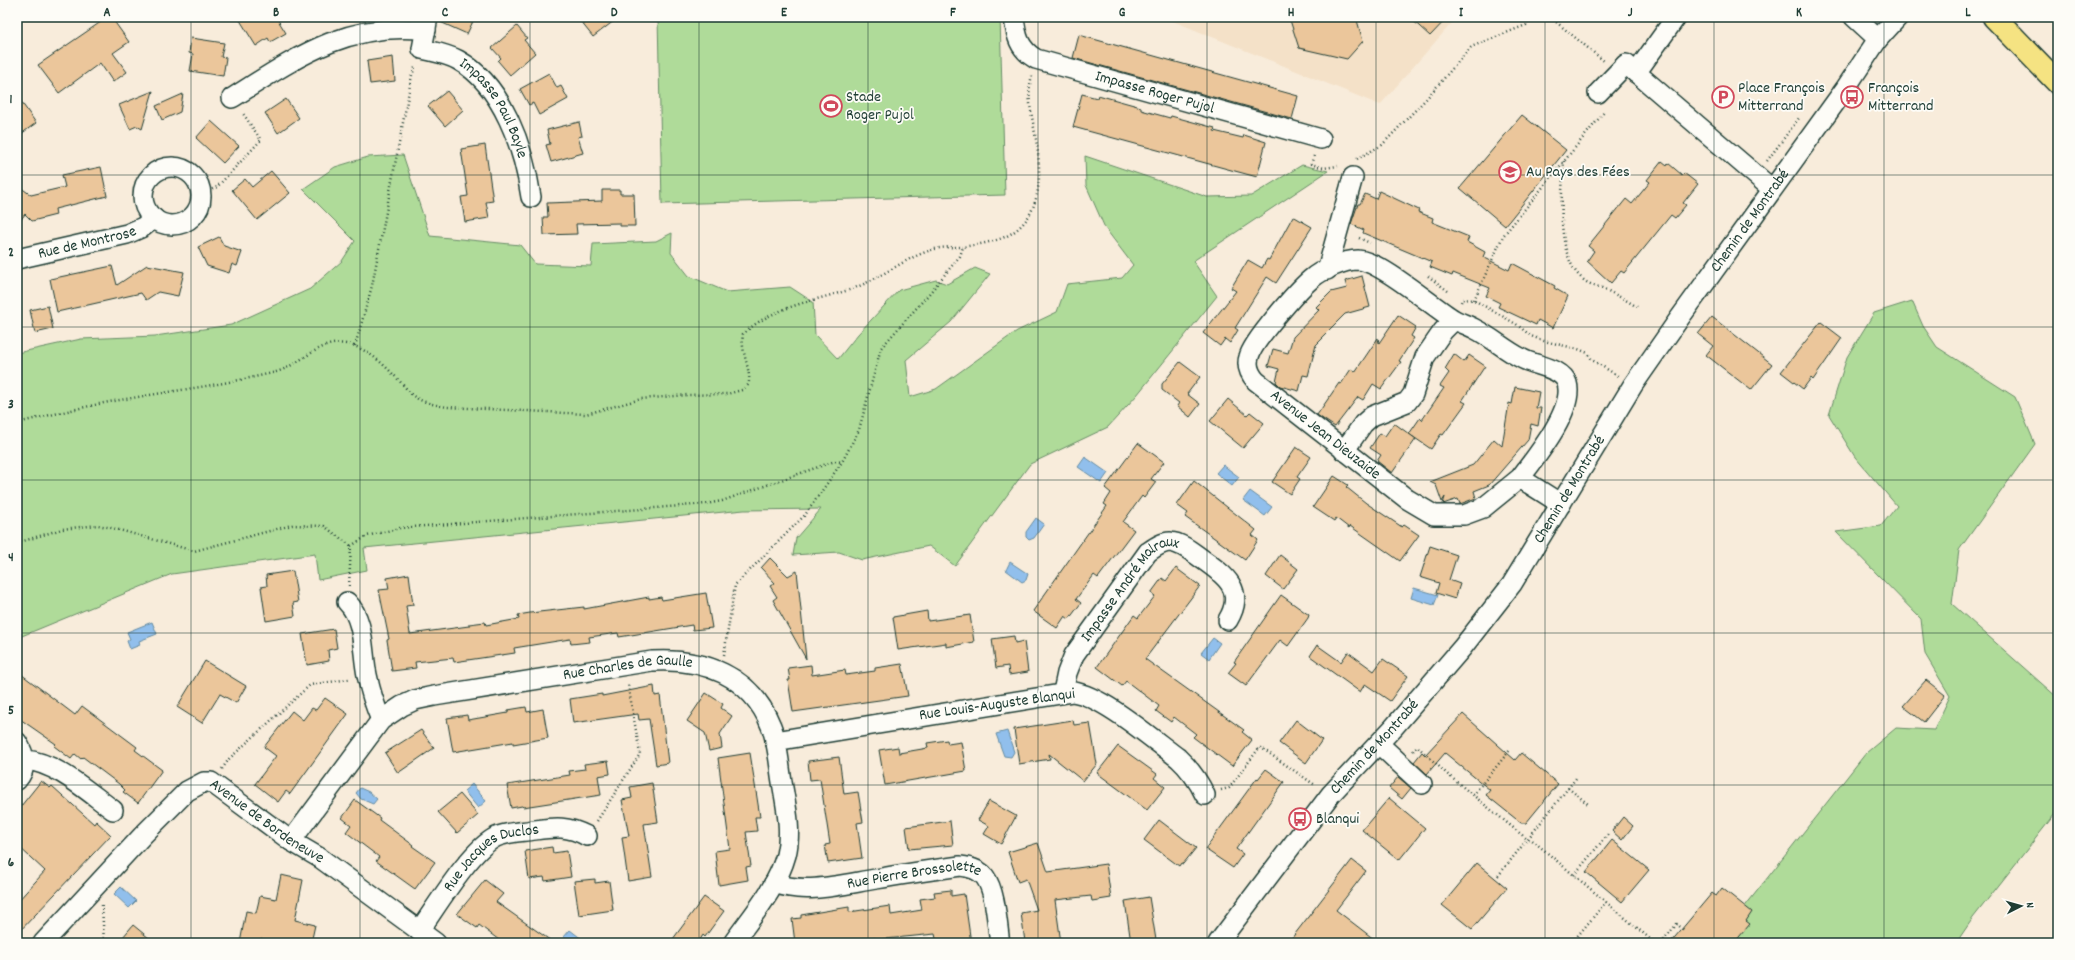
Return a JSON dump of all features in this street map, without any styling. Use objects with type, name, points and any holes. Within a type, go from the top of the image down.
[{"type":"main road","points":[[1994,17],[2058,83]]},
{"type":"street","name":"Impasse Roger Pujol","points":[[1014,17],[1019,41],[1026,53],[1036,59],[1321,139]]},
{"type":"street","points":[[1603,99],[1676,17]]},
{"type":"street","points":[[1854,17],[1878,39]]},
{"type":"street","name":"Chemin de Montrabé","points":[[1218,943],[1331,794],[1378,744],[1491,613],[1512,584],[1634,386],[1772,189],[1845,89],[1878,39],[1898,17]]},
{"type":"street","points":[[232,98],[297,56],[337,40],[390,28],[427,23],[422,49]]},
{"type":"street","name":"Impasse Paul Bayle","points":[[422,49],[447,54],[458,60],[479,75],[487,85],[497,99],[515,137],[523,160],[530,197]]},
{"type":"street","points":[[1631,68],[1772,189]]},
{"type":"street","name":"Rue de Montrose","points":[[168,167],[177,167],[194,177],[199,185],[201,194],[197,210],[185,222],[169,224],[154,218],[148,211],[144,202],[144,193],[149,180],[159,170],[168,167]]},
{"type":"street","points":[[1327,270],[1351,171]]},
{"type":"street","name":"Rue de Montrose","points":[[17,259],[127,234],[143,227],[154,218]]},
{"type":"street","name":"Avenue Jean Dieuzaide","points":[[1358,260],[1379,268],[1454,320],[1475,329],[1528,362],[1555,371],[1565,379],[1568,393],[1564,412],[1520,478],[1492,501],[1475,512],[1464,515],[1434,515],[1407,499],[1256,381],[1252,376],[1248,364],[1251,350],[1263,333],[1311,278],[1344,263],[1358,260]]},
{"type":"street","points":[[1344,451],[1363,424],[1372,416],[1407,402],[1413,394],[1425,357],[1443,331],[1454,320]]},
{"type":"street","points":[[1520,478],[1561,504]]},
{"type":"street","name":"Impasse André Malraux","points":[[1063,692],[1067,673],[1074,654],[1148,552],[1155,547],[1168,542],[1177,543],[1223,573],[1234,592],[1234,610],[1228,620]]},
{"type":"street","points":[[347,602],[355,613],[359,624],[367,676],[381,720]]},
{"type":"street","name":"Rue Charles de Gaulle","points":[[291,841],[381,720],[402,706],[428,698],[626,665],[672,659],[698,663],[722,671],[736,681],[758,702],[771,726],[775,741],[788,830],[785,856],[774,883],[760,906],[733,943]]},
{"type":"street","name":"Rue Louis-Auguste Blanqui","points":[[775,741],[1063,692],[1083,693],[1100,701],[1178,758],[1199,781],[1205,795]]},
{"type":"street","points":[[17,742],[22,750],[25,760],[24,769],[17,780]]},
{"type":"street","points":[[1378,744],[1422,784]]},
{"type":"street","points":[[25,760],[34,760],[48,765],[113,810]]},
{"type":"street","name":"Avenue de Bordeneuve","points":[[43,943],[144,834],[187,791],[204,782],[212,782],[291,841],[320,858],[436,943]]},
{"type":"street","name":"Rue Jacques Duclos","points":[[419,931],[472,857],[497,836],[555,827],[568,828],[587,836]]},
{"type":"street","name":"Rue Pierre Brossolette","points":[[774,883],[791,887],[809,888],[960,866],[974,868],[985,877],[992,893],[1000,943]]},
{"type":"path","points":[[1321,139],[1311,164],[1324,168],[1351,171],[1382,145],[1426,99],[1471,46],[1526,26],[1531,17]]},
{"type":"path","points":[[1550,17],[1605,61]]},
{"type":"path","points":[[355,346],[372,286],[412,75],[422,49]]},
{"type":"path","points":[[17,423],[130,398],[247,379],[281,371],[326,346],[344,344],[355,346],[376,359],[411,394],[429,404],[447,407],[586,414],[642,399],[687,394],[727,394],[742,390],[748,385],[750,374],[742,345],[743,334],[763,320],[805,301],[856,287],[935,249],[963,247],[994,241],[1016,231],[1025,220],[1037,197],[1040,182],[1040,163],[1030,102],[1029,86],[1036,59]]},
{"type":"path","points":[[201,194],[217,187],[261,140],[232,98]]},
{"type":"path","points":[[1603,99],[1564,160],[1502,236],[1474,300],[1516,324],[1531,336],[1588,353],[1592,360],[1634,386]]},
{"type":"path","points":[[1564,160],[1562,215],[1567,250],[1573,268],[1585,281],[1623,298],[1637,307]]},
{"type":"path","points":[[722,671],[735,585],[805,515],[842,462],[859,430],[880,348],[956,261],[960,256],[963,247]]},
{"type":"path","points":[[351,546],[367,536],[400,528],[706,504],[722,501],[835,461],[842,462]]},
{"type":"path","points":[[17,543],[62,530],[98,526],[116,529],[194,551],[292,525],[324,526],[351,546]]},
{"type":"path","points":[[347,602],[351,572],[349,565],[351,546]]},
{"type":"path","points":[[587,836],[640,754],[626,665]]},
{"type":"path","points":[[212,782],[229,759],[310,685],[367,676]]},
{"type":"path","points":[[1402,765],[1417,746],[1447,774],[1527,839],[1532,840],[1655,943]]},
{"type":"path","points":[[1205,795],[1229,788],[1260,747],[1331,794]]},
{"type":"path","points":[[1473,795],[1510,750]]},
{"type":"path","points":[[1498,876],[1577,777]]},
{"type":"path","points":[[1568,788],[1588,804]]},
{"type":"path","points":[[1574,876],[1609,833]]},
{"type":"path","points":[[99,884],[102,890],[104,943]]},
{"type":"path","points":[[1576,939],[1606,902]]},
{"type":"path","points":[[1661,943],[1678,924],[1685,931]]},
{"type":"shaded area","points":[[1163,17],[1457,17],[1380,105]]},
{"type":"green space","name":"Stade Roger Pujol","points":[[658,17],[1000,17],[1005,195],[662,204]]},
{"type":"green space","points":[[403,155],[430,236],[520,245],[535,264],[591,266],[593,244],[656,241],[672,233],[671,253],[689,276],[727,292],[790,287],[813,302],[815,335],[838,359],[858,334],[899,290],[936,280],[947,284],[975,268],[990,274],[951,322],[906,360],[910,397],[936,389],[1017,331],[1057,312],[1067,284],[1122,278],[1133,265],[1105,228],[1086,185],[1085,156],[1207,197],[1251,196],[1302,165],[1328,171],[1193,261],[1217,296],[1137,395],[1108,427],[1030,464],[955,566],[929,546],[862,560],[839,552],[793,555],[796,538],[821,509],[744,510],[364,548],[367,570],[318,580],[315,554],[172,574],[17,638],[17,353],[81,339],[155,336],[231,325],[310,289],[342,261],[355,241],[303,189],[335,167],[368,157]]},
{"type":"green space","points":[[1912,301],[1923,326],[1937,347],[2015,397],[2035,444],[1959,550],[1952,604],[2058,698],[2058,810],[1973,918],[1956,943],[1716,943],[1866,753],[1896,728],[1934,730],[1950,696],[1925,654],[1921,619],[1836,532],[1881,526],[1897,506],[1855,457],[1829,415],[1847,357],[1874,313]]},
{"type":"water","points":[[1085,457],[1108,473],[1101,483],[1078,467]]},
{"type":"water","points":[[1223,465],[1239,477],[1232,486],[1216,473]]},
{"type":"water","points":[[1250,491],[1272,507],[1265,516],[1243,500]]},
{"type":"water","points":[[1036,518],[1044,524],[1034,538],[1029,540],[1026,537],[1026,532]]},
{"type":"water","points":[[1010,562],[1028,574],[1026,580],[1022,582],[1006,570]]},
{"type":"water","points":[[1414,588],[1438,595],[1434,605],[1411,598]]},
{"type":"water","points":[[152,622],[157,634],[139,641],[140,645],[130,649],[127,641],[130,639],[127,632]]},
{"type":"water","points":[[1213,638],[1220,643],[1209,659],[1201,653]]},
{"type":"water","points":[[1007,731],[1014,752],[1011,757],[1004,756],[996,734]]},
{"type":"water","points":[[472,784],[486,801],[478,808],[464,791]]},
{"type":"water","points":[[360,788],[369,792],[377,799],[373,804],[361,799],[356,793]]},
{"type":"water","points":[[121,887],[136,901],[129,908],[114,894]]},
{"type":"water","points":[[570,930],[587,943],[569,943],[563,938]]},
{"type":"building","points":[[108,17],[111,17],[129,42],[113,53],[127,72],[113,82],[100,63],[59,93],[38,65]]},
{"type":"building","points":[[238,17],[276,17],[286,33],[270,42],[268,38],[256,46]]},
{"type":"building","points":[[439,17],[475,17],[467,34],[438,21]]},
{"type":"building","points":[[577,17],[619,17],[593,37]]},
{"type":"building","points":[[1289,17],[1356,17],[1363,41],[1347,59],[1299,48]]},
{"type":"building","points":[[1409,17],[1448,17],[1430,36]]},
{"type":"building","points":[[517,26],[527,38],[524,40],[535,53],[510,75],[498,61],[501,58],[492,48]]},
{"type":"building","points":[[1079,35],[1298,96],[1292,119],[1073,58]]},
{"type":"building","points":[[191,38],[224,43],[221,57],[226,58],[223,76],[190,71],[193,54],[189,53]]},
{"type":"building","points":[[393,57],[395,81],[370,84],[367,61]]},
{"type":"building","points":[[549,73],[557,88],[561,86],[568,99],[539,115],[533,103],[529,105],[520,89]]},
{"type":"building","points":[[153,91],[142,129],[137,126],[130,129],[119,105]]},
{"type":"building","points":[[447,91],[463,110],[445,126],[428,106]]},
{"type":"building","points":[[183,94],[180,112],[162,120],[156,106]]},
{"type":"building","points":[[1082,94],[1097,98],[1098,95],[1141,107],[1141,110],[1170,118],[1171,116],[1215,128],[1214,131],[1243,138],[1244,135],[1266,142],[1257,177],[1073,127]]},
{"type":"building","points":[[17,96],[36,123],[17,137]]},
{"type":"building","points":[[286,99],[299,118],[278,133],[265,113]]},
{"type":"building","points":[[1522,115],[1566,150],[1505,226],[1460,188]]},
{"type":"building","points":[[211,121],[239,146],[223,163],[196,138]]},
{"type":"building","points":[[579,122],[582,136],[578,137],[583,153],[551,162],[546,145],[550,144],[547,130]]},
{"type":"building","points":[[485,145],[493,201],[486,202],[489,218],[465,222],[461,197],[468,196],[461,149]]},
{"type":"building","points":[[1662,161],[1667,165],[1668,163],[1682,175],[1684,173],[1698,184],[1683,203],[1686,205],[1675,218],[1671,215],[1624,273],[1621,271],[1611,283],[1587,261],[1594,251],[1588,246],[1626,199],[1632,204],[1650,182],[1647,180]]},
{"type":"building","points":[[101,167],[107,196],[55,209],[56,215],[32,221],[25,214],[17,225],[17,185],[31,195],[65,187],[62,175]]},
{"type":"building","points":[[271,171],[290,193],[257,220],[232,190],[245,179],[252,187]]},
{"type":"building","points":[[602,190],[620,190],[620,194],[634,194],[635,226],[620,226],[620,223],[576,224],[577,234],[544,235],[543,217],[548,217],[547,203],[602,201]]},
{"type":"building","points":[[1379,191],[1419,210],[1418,212],[1433,218],[1432,222],[1469,237],[1467,242],[1485,252],[1483,257],[1509,270],[1512,263],[1555,286],[1554,288],[1568,296],[1553,328],[1538,320],[1536,325],[1498,307],[1500,303],[1486,296],[1490,288],[1453,273],[1452,276],[1430,267],[1432,262],[1363,233],[1364,230],[1351,224],[1358,204],[1360,204],[1365,194],[1376,199]]},
{"type":"building","points":[[1293,216],[1312,227],[1276,283],[1267,277],[1235,328],[1238,330],[1230,343],[1225,339],[1220,346],[1203,333],[1236,291],[1231,288],[1248,260],[1262,268],[1267,259],[1269,260]]},
{"type":"building","points":[[219,237],[224,246],[242,252],[237,266],[232,264],[229,273],[207,266],[198,247]]},
{"type":"building","points":[[147,265],[184,272],[178,296],[158,292],[146,300],[141,293],[57,312],[50,279],[112,266],[117,285]]},
{"type":"building","points":[[1362,276],[1370,307],[1345,314],[1322,337],[1323,338],[1316,345],[1308,376],[1303,375],[1299,391],[1280,386],[1276,382],[1279,369],[1268,366],[1273,349],[1288,353],[1293,337],[1319,310],[1316,307],[1331,292],[1347,288],[1345,281]]},
{"type":"building","points":[[48,306],[53,329],[35,333],[30,310]]},
{"type":"building","points":[[1398,315],[1416,327],[1411,336],[1414,338],[1399,361],[1401,362],[1381,389],[1373,384],[1363,400],[1358,397],[1335,427],[1317,415],[1339,383],[1341,384],[1351,369],[1355,372],[1378,338],[1379,343]]},
{"type":"building","points":[[1712,317],[1772,364],[1751,390],[1706,355],[1713,346],[1698,334]]},
{"type":"building","points":[[1821,322],[1842,338],[1813,380],[1811,378],[1803,389],[1781,372]]},
{"type":"building","points":[[1454,354],[1464,362],[1469,355],[1485,366],[1462,401],[1466,403],[1431,449],[1409,434],[1420,418],[1422,420],[1444,388],[1440,386],[1449,373],[1445,369]]},
{"type":"building","points":[[1180,362],[1200,377],[1187,394],[1200,404],[1190,417],[1177,406],[1179,403],[1162,390],[1162,384]]},
{"type":"building","points":[[1515,387],[1539,392],[1536,408],[1541,408],[1538,426],[1531,424],[1528,440],[1489,485],[1474,491],[1476,498],[1460,504],[1458,499],[1443,504],[1445,497],[1442,502],[1436,485],[1430,482],[1473,465],[1494,439],[1502,446],[1509,403],[1512,404]]},
{"type":"building","points":[[1228,399],[1247,415],[1250,412],[1264,423],[1243,448],[1210,421]]},
{"type":"building","points":[[1394,423],[1416,439],[1392,473],[1377,461],[1381,455],[1370,448],[1380,433],[1385,436]]},
{"type":"building","points":[[1138,443],[1164,462],[1151,479],[1156,482],[1144,498],[1142,496],[1123,522],[1134,530],[1098,578],[1094,575],[1076,599],[1081,603],[1069,619],[1065,616],[1057,628],[1033,611],[1107,506],[1104,504],[1111,493],[1105,488]]},
{"type":"building","points":[[1296,447],[1311,457],[1297,477],[1300,479],[1290,494],[1272,482]]},
{"type":"building","points":[[1334,476],[1348,485],[1346,487],[1366,503],[1402,527],[1404,525],[1419,535],[1400,561],[1350,526],[1349,528],[1336,518],[1334,521],[1313,507]]},
{"type":"building","points":[[1194,481],[1256,530],[1252,535],[1258,540],[1245,560],[1185,517],[1188,513],[1177,505]]},
{"type":"building","points":[[1430,546],[1457,555],[1449,580],[1460,584],[1455,599],[1436,593],[1439,583],[1420,577]]},
{"type":"building","points":[[1280,555],[1298,569],[1283,589],[1266,576]]},
{"type":"building","points":[[770,558],[788,576],[797,571],[806,659],[773,600],[777,597],[770,586],[775,583],[761,568]]},
{"type":"building","points":[[1176,568],[1200,586],[1145,659],[1244,730],[1242,732],[1252,740],[1232,766],[1193,737],[1196,734],[1174,717],[1171,722],[1156,711],[1159,706],[1126,681],[1122,686],[1097,667],[1134,615],[1138,618],[1155,596],[1151,593],[1162,578],[1166,581]]},
{"type":"building","points":[[293,571],[298,602],[293,603],[295,616],[266,621],[261,587],[267,586],[266,575]]},
{"type":"building","points":[[409,574],[413,605],[406,606],[410,634],[469,626],[469,624],[485,622],[486,625],[519,619],[518,615],[530,613],[584,607],[584,609],[649,597],[649,599],[661,597],[662,600],[706,593],[712,628],[693,630],[692,625],[619,637],[618,633],[589,637],[590,642],[571,644],[570,639],[514,648],[515,653],[454,662],[453,658],[415,662],[416,668],[392,671],[387,640],[389,639],[379,590],[389,589],[387,578]]},
{"type":"building","points":[[1281,595],[1309,615],[1308,618],[1288,646],[1280,640],[1246,686],[1228,673],[1236,663],[1234,662]]},
{"type":"building","points":[[927,611],[928,621],[970,615],[974,642],[946,647],[946,643],[898,650],[893,617]]},
{"type":"building","points":[[334,629],[337,648],[328,650],[329,661],[307,665],[302,634]]},
{"type":"building","points":[[1014,636],[1015,643],[1024,641],[1028,672],[1009,675],[1008,666],[996,668],[992,639]]},
{"type":"building","points":[[1317,645],[1341,662],[1348,652],[1374,671],[1383,659],[1408,676],[1390,701],[1365,684],[1360,692],[1310,656]]},
{"type":"building","points":[[205,661],[246,686],[236,703],[220,694],[202,723],[177,707]]},
{"type":"building","points":[[902,664],[908,696],[793,712],[788,680],[790,680],[788,668],[811,665],[812,675],[845,670],[846,675],[875,671],[875,668]]},
{"type":"building","points":[[17,671],[75,715],[82,706],[137,747],[135,750],[162,770],[138,803],[123,792],[125,790],[119,784],[83,757],[81,759],[75,754],[71,759],[54,746],[56,744],[17,717]]},
{"type":"building","points":[[1926,680],[1945,695],[1924,722],[1903,706]]},
{"type":"building","points":[[654,686],[655,696],[660,695],[668,763],[656,765],[649,719],[639,720],[638,714],[573,723],[570,699],[602,694],[602,696]]},
{"type":"building","points":[[706,693],[723,704],[721,708],[732,716],[720,734],[722,748],[709,751],[705,733],[687,721]]},
{"type":"building","points":[[325,698],[348,714],[290,794],[286,791],[278,802],[255,784],[276,756],[264,747],[292,711],[303,720],[312,708],[316,710]]},
{"type":"building","points":[[526,707],[527,712],[543,709],[548,738],[453,752],[447,718],[467,715],[468,720],[508,713],[508,710]]},
{"type":"building","points":[[1463,714],[1515,760],[1521,753],[1558,784],[1526,823],[1521,823],[1486,795],[1490,790],[1445,753],[1427,774],[1414,762],[1422,752],[1425,755]]},
{"type":"building","points":[[1073,720],[1074,725],[1090,723],[1097,764],[1083,781],[1049,754],[1050,759],[1019,764],[1014,729]]},
{"type":"building","points":[[1296,720],[1322,740],[1306,763],[1279,743]]},
{"type":"building","points":[[421,730],[434,748],[398,773],[385,753]]},
{"type":"building","points":[[947,740],[948,744],[961,742],[966,771],[885,785],[879,750],[898,747],[899,753],[928,748],[927,743]]},
{"type":"building","points":[[1118,746],[1157,774],[1154,778],[1165,787],[1147,810],[1097,773]]},
{"type":"building","points":[[750,753],[760,817],[755,817],[757,831],[746,832],[751,866],[746,867],[748,880],[719,885],[715,851],[730,849],[718,758]]},
{"type":"building","points":[[839,757],[844,794],[858,792],[863,822],[857,823],[862,858],[828,863],[825,845],[830,844],[820,779],[810,780],[808,761]]},
{"type":"building","points":[[608,761],[610,774],[598,776],[601,795],[511,808],[507,785],[570,775],[569,771],[585,769],[584,764]]},
{"type":"building","points":[[1266,769],[1284,782],[1236,849],[1243,854],[1233,868],[1205,849],[1257,778],[1258,779]]},
{"type":"building","points":[[1398,777],[1411,788],[1402,799],[1389,788]]},
{"type":"building","points":[[41,781],[50,788],[52,786],[94,824],[96,821],[111,835],[17,934],[17,902],[45,871],[17,845],[17,811]]},
{"type":"building","points":[[652,783],[658,822],[644,824],[652,877],[628,881],[622,837],[629,836],[622,800],[632,798],[630,787]]},
{"type":"building","points":[[460,794],[478,815],[457,833],[438,812]]},
{"type":"building","points":[[1389,798],[1425,828],[1399,860],[1362,830]]},
{"type":"building","points":[[355,800],[380,818],[379,820],[413,845],[412,846],[435,862],[415,889],[376,861],[379,857],[346,832],[351,825],[342,818]]},
{"type":"building","points":[[989,801],[1016,816],[1001,844],[984,834],[989,826],[978,820]]},
{"type":"building","points":[[1623,817],[1633,826],[1622,840],[1612,831]]},
{"type":"building","points":[[1159,820],[1196,848],[1183,864],[1181,863],[1179,866],[1144,840]]},
{"type":"building","points":[[950,821],[953,845],[909,849],[906,827]]},
{"type":"building","points":[[1612,840],[1649,870],[1622,902],[1586,872]]},
{"type":"building","points":[[1038,843],[1048,872],[1106,864],[1111,898],[1092,901],[1091,896],[1055,900],[1061,943],[1042,943],[1041,940],[1025,942],[1021,913],[1037,910],[1026,879],[1018,882],[1008,852]]},
{"type":"building","points":[[552,847],[553,853],[567,851],[571,877],[545,881],[544,877],[529,879],[525,851]]},
{"type":"building","points":[[1352,860],[1366,871],[1336,910],[1379,943],[1288,943]]},
{"type":"building","points":[[1477,863],[1507,888],[1472,929],[1442,905]]},
{"type":"building","points":[[281,875],[303,880],[295,920],[315,925],[311,943],[282,943],[260,939],[259,943],[240,943],[246,911],[256,913],[260,896],[276,899]]},
{"type":"building","points":[[595,879],[595,883],[609,881],[613,910],[579,915],[574,881]]},
{"type":"building","points":[[485,880],[503,894],[496,902],[554,943],[503,943],[479,925],[477,928],[457,914]]},
{"type":"building","points":[[1722,888],[1752,912],[1746,921],[1750,924],[1734,943],[1670,943],[1712,893],[1716,896]]},
{"type":"building","points":[[951,890],[951,896],[964,894],[971,943],[937,943],[935,934],[875,940],[875,938],[840,943],[795,943],[792,919],[801,918],[801,915],[849,907],[849,912],[890,906],[891,915],[922,910],[920,899],[935,897],[934,892]]},
{"type":"building","points":[[704,897],[724,911],[705,937],[703,935],[698,943],[670,943]]},
{"type":"building","points":[[1149,897],[1156,940],[1131,943],[1125,901]]},
{"type":"building","points":[[133,925],[155,943],[118,943]]},
{"type":"place","name":"Place François Mitterrand","points":[[1723,97]]},
{"type":"place","name":"François Mitterrand","points":[[1852,97]]},
{"type":"place","name":"Stade Roger Pujol","points":[[831,106]]},
{"type":"place","name":"Au Pays des Fées","points":[[1510,172]]},
{"type":"place","name":"Blanqui","points":[[1300,819]]}]
